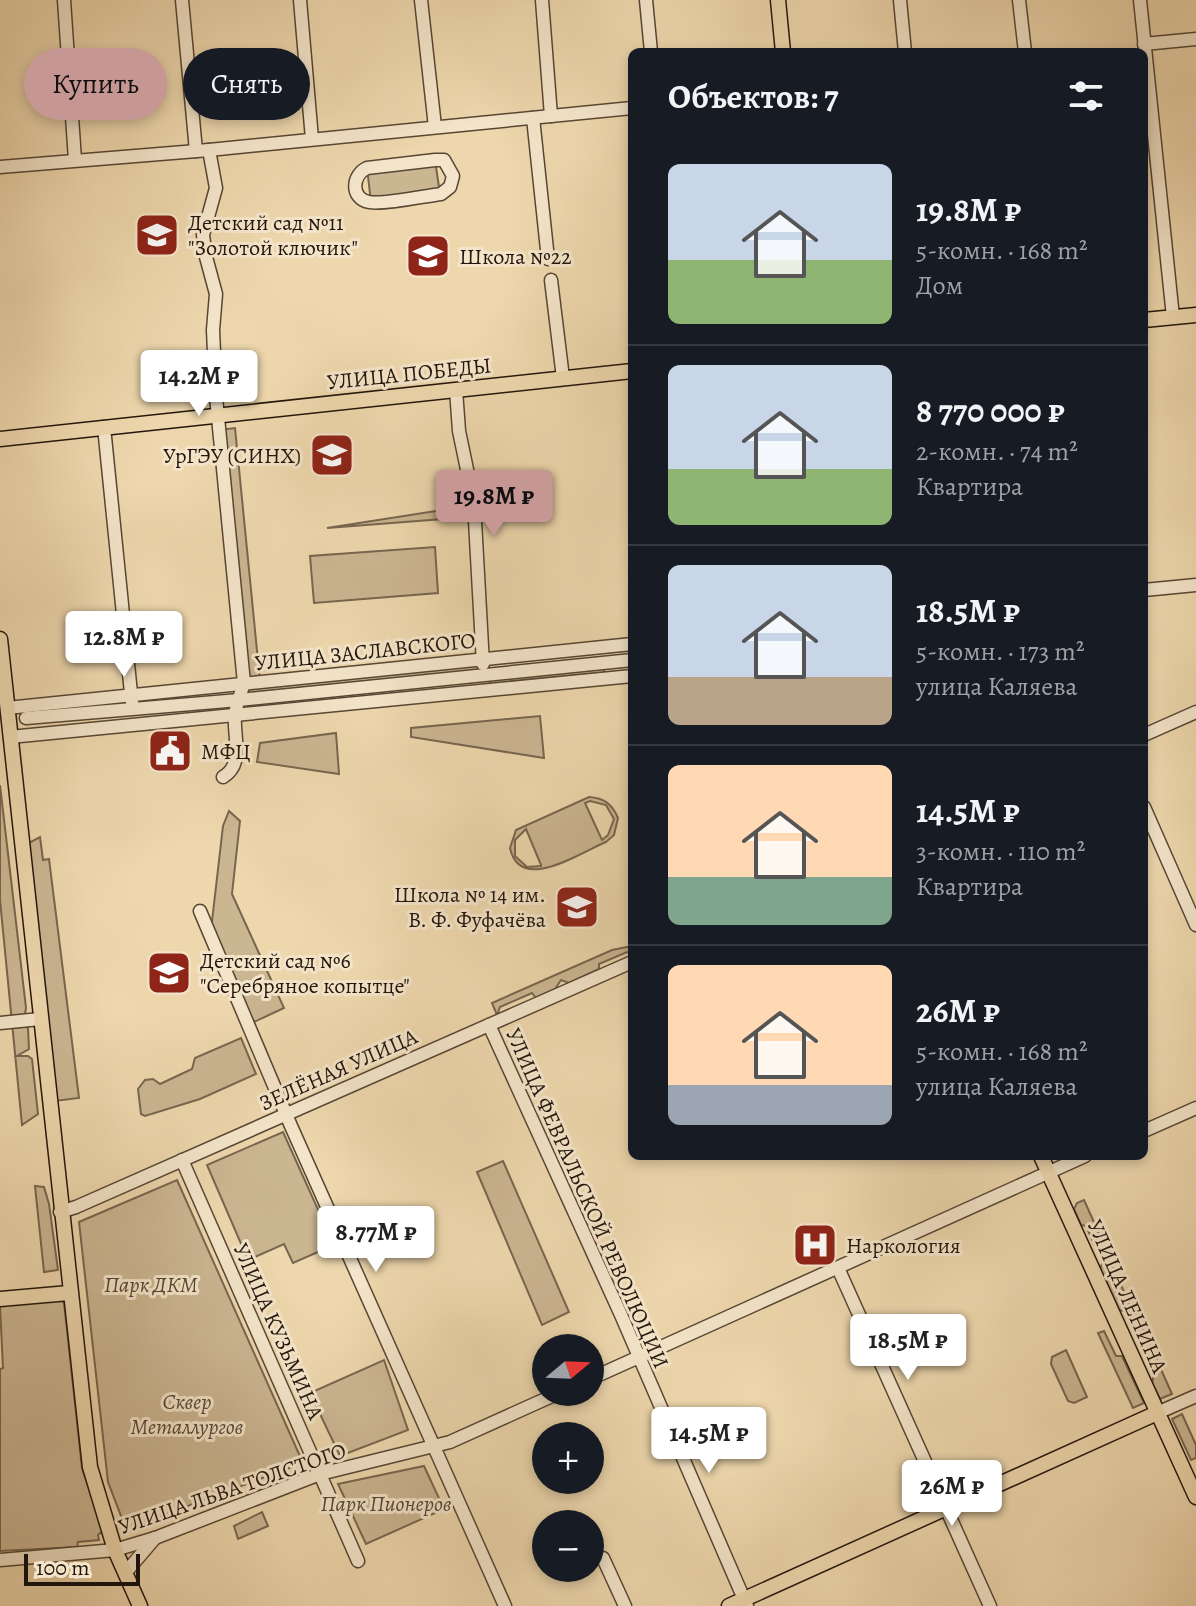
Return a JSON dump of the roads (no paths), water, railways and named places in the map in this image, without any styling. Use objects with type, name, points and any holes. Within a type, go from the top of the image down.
[{"type":"main road","points":[[778,0],[783,48]]},
{"type":"main road","points":[[1148,320],[1196,315]]},
{"type":"main road","name":"УЛИЦА ПОБЕДЫ","points":[[0,439],[628,371]]},
{"type":"main road","points":[[0,639],[10,737],[6,761],[40,1019],[90,1467],[115,1550],[140,1606]]},
{"type":"main road","name":"УЛИЦА ЛЕНИНА","points":[[1043,1160],[1196,1497]]},
{"type":"main road","points":[[0,1299],[69,1293]]},
{"type":"main road","points":[[729,1606],[746,1602],[1157,1413]]},
{"type":"street","points":[[64,0],[75,160]]},
{"type":"street","points":[[182,0],[202,150],[216,188],[203,235],[216,294],[213,330],[217,416],[244,683],[235,715],[235,762],[231,772],[223,777]]},
{"type":"street","points":[[300,0],[312,139]]},
{"type":"street","points":[[421,0],[435,127]]},
{"type":"street","points":[[542,0],[551,116]]},
{"type":"street","points":[[646,0],[651,48]]},
{"type":"street","points":[[900,0],[905,48]]},
{"type":"street","points":[[1019,0],[1025,48]]},
{"type":"street","points":[[1140,0],[1144,48]]},
{"type":"street","points":[[1144,44],[1196,39]]},
{"type":"street","points":[[1148,82],[1173,317]]},
{"type":"street","points":[[0,167],[628,108]]},
{"type":"street","points":[[533,118],[548,259]]},
{"type":"street","points":[[435,160],[444,160],[453,176],[450,187],[441,194],[372,202],[360,198],[357,193],[355,182],[361,170],[435,160]]},
{"type":"street","points":[[551,280],[563,378]]},
{"type":"street","points":[[456,390],[459,431],[474,503],[486,691]]},
{"type":"street","points":[[104,427],[135,727]]},
{"type":"street","points":[[1148,590],[1196,585]]},
{"type":"street","name":"УЛИЦА ЗАСЛАВСКОГО","points":[[26,718],[244,683],[628,644]]},
{"type":"street","name":"УЛИЦА ЗАСЛАВСКОГО","points":[[7,708],[239,700],[628,660]]},
{"type":"street","points":[[10,737],[628,676]]},
{"type":"street","points":[[1148,733],[1196,712]]},
{"type":"street","points":[[1148,816],[1196,925]]},
{"type":"street","points":[[200,911],[286,1114],[505,1606]]},
{"type":"street","name":"ЗЕЛЁНАЯ УЛИЦА","points":[[60,1212],[628,964]]},
{"type":"street","points":[[0,1023],[40,1019]]},
{"type":"street","name":"УЛИЦА ФЕВРАЛЬСКОЙ РЕВОЛЮЦИИ","points":[[489,1025],[746,1602]]},
{"type":"street","points":[[1148,1129],[1196,1108]]},
{"type":"street","name":"УЛИЦА КУЗЬМИНА","points":[[182,1160],[358,1561]]},
{"type":"street","points":[[604,1373],[1076,1160]]},
{"type":"street","points":[[838,1268],[990,1606]]},
{"type":"street","points":[[1157,1413],[1196,1396]]},
{"type":"street","name":"УЛИЦА ЛЬВА ТОЛСТОГО","points":[[0,1560],[115,1550],[155,1538],[320,1474],[434,1447],[532,1405]]},
{"type":"street","points":[[126,1572],[155,1538]]},
{"type":"street","points":[[604,1560],[625,1606]]},
{"type":"place","name":"Детский сад №11 \"Золотой ключик\"","points":[[157,235]]},
{"type":"place","name":"Школа №22","points":[[428,256]]},
{"type":"place","name":"УрГЭУ (СИНХ)","points":[[332,455]]},
{"type":"place","name":"МФЦ","points":[[170,751]]},
{"type":"place","name":"Школа № 14 им. В. Ф. Фуфачёва","points":[[577,907]]},
{"type":"place","name":"Детский сад №6 \"Серебряное копытце\"","points":[[169,973]]},
{"type":"place","name":"Наркология","points":[[815,1245]]},
{"type":"park label","name":"Парк ДКМ","points":[[151,1284]]},
{"type":"park label","name":"Сквер Металлургов","points":[[187,1414]]},
{"type":"park label","name":"Парк Пионеров","points":[[386,1503]]}]
